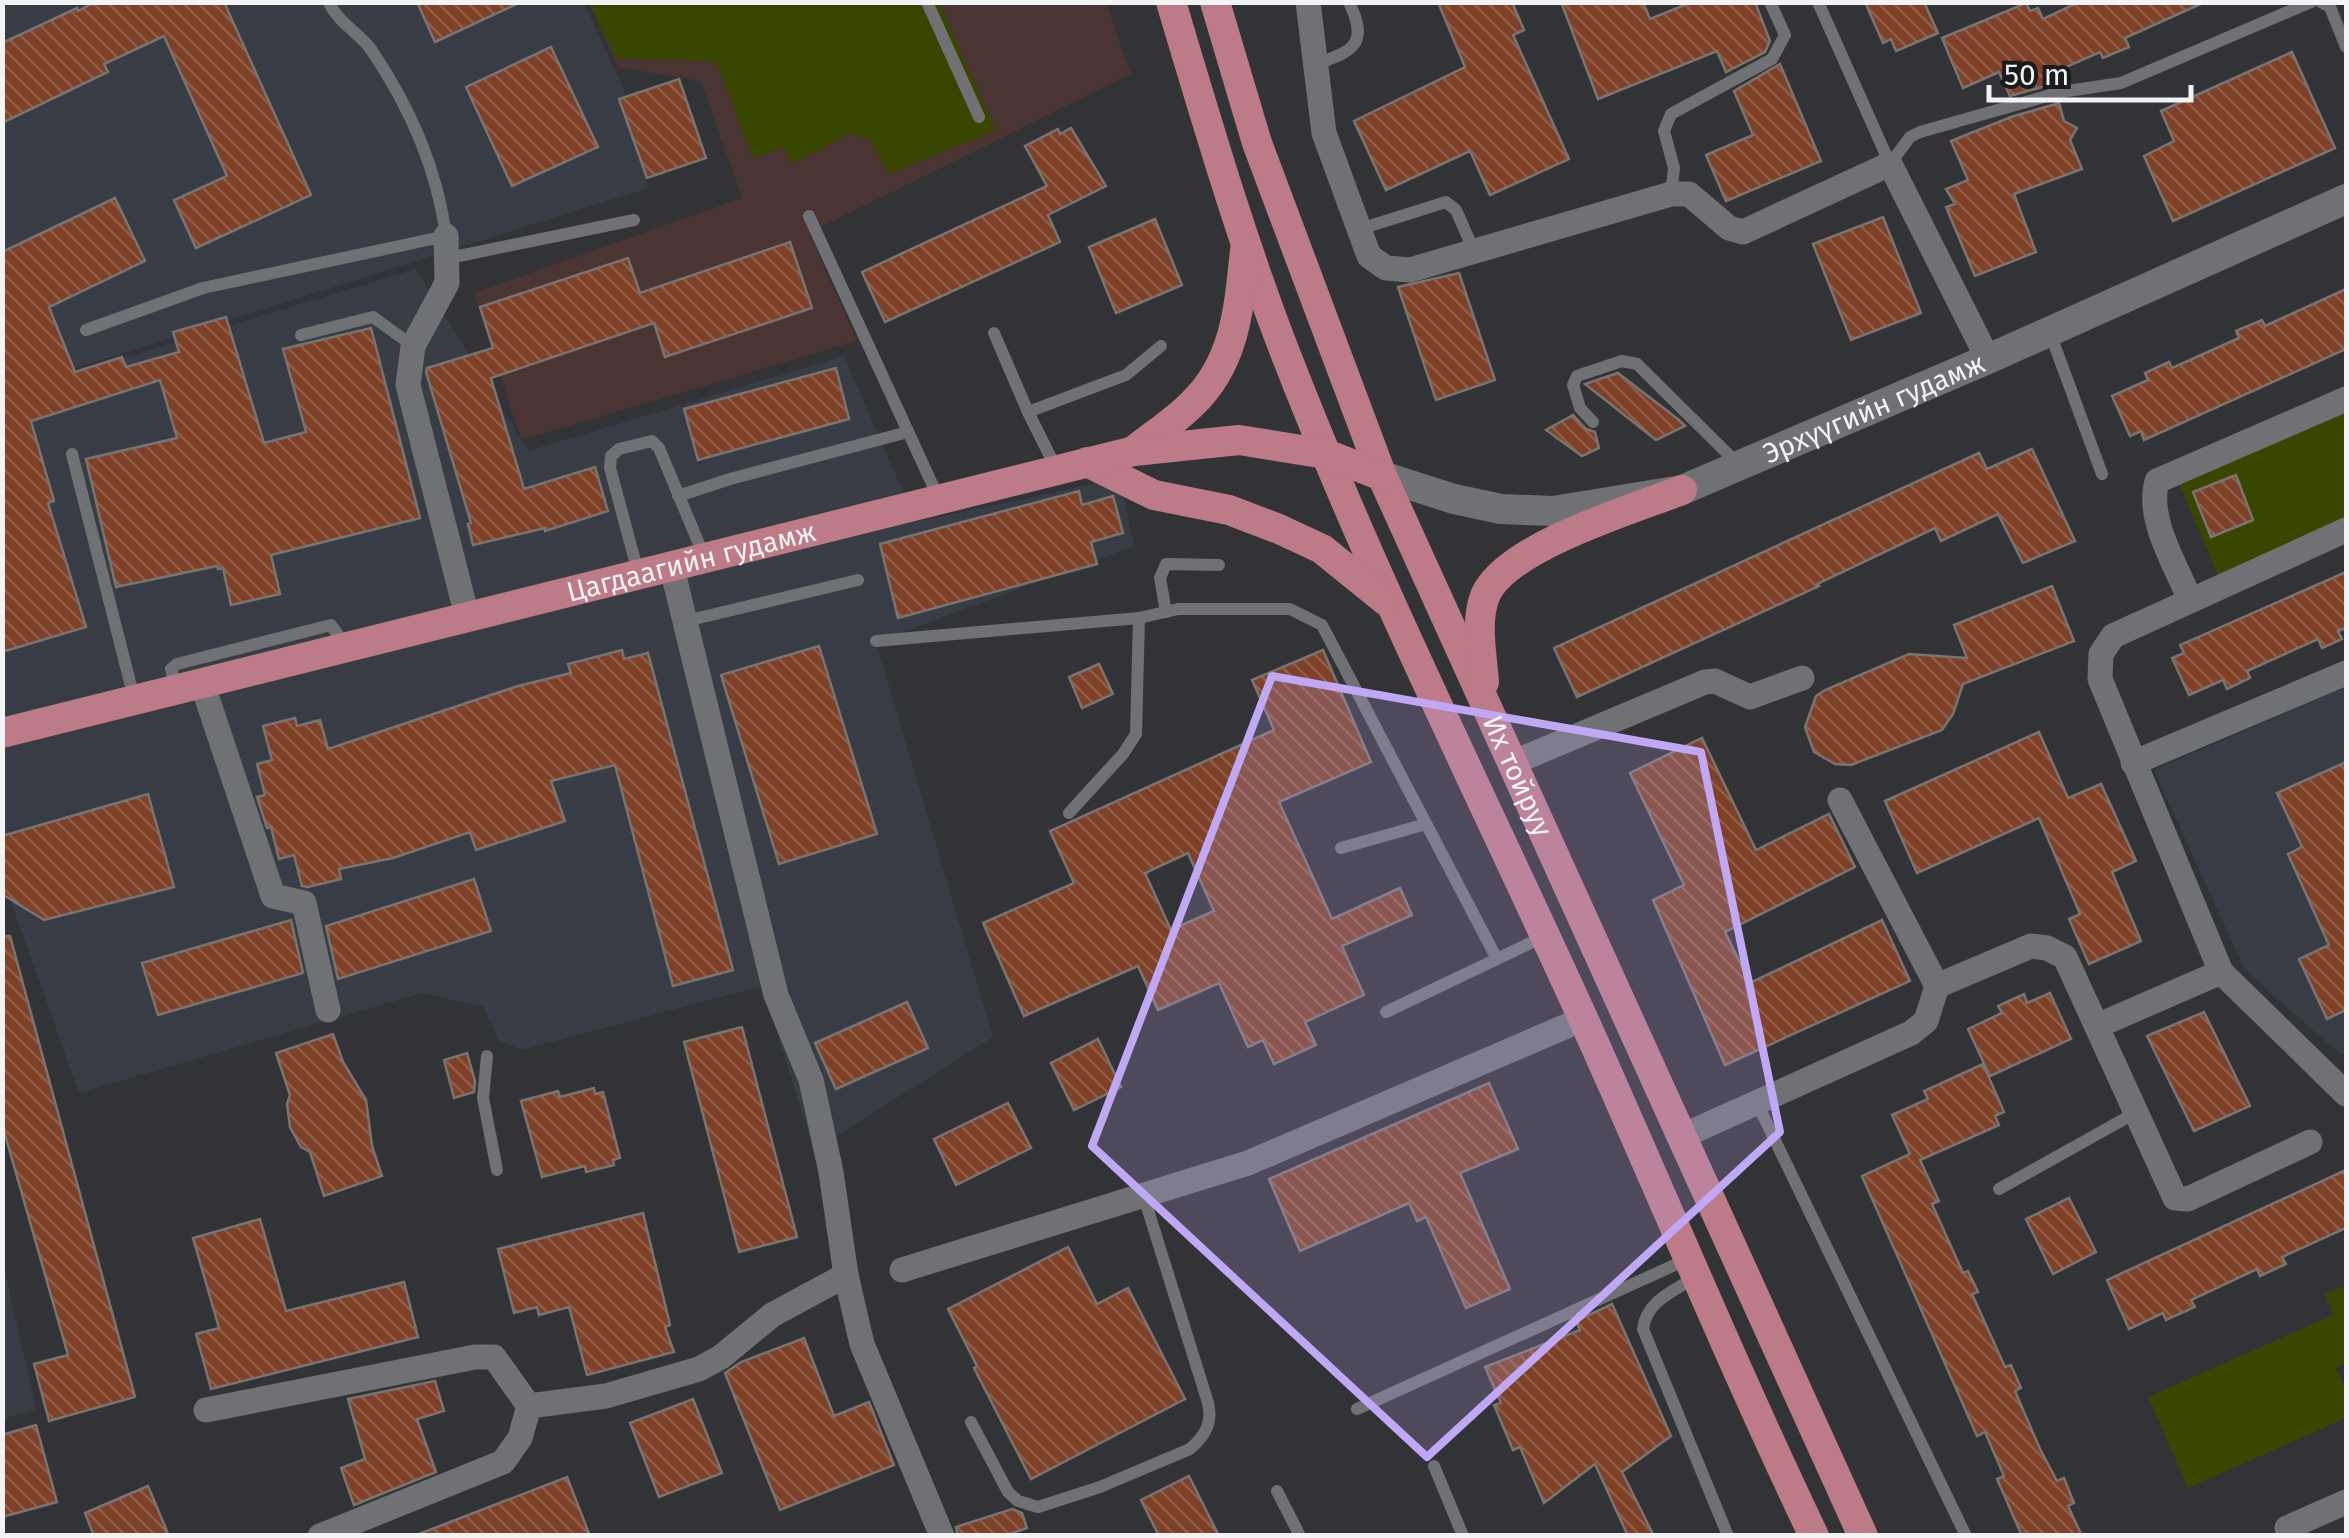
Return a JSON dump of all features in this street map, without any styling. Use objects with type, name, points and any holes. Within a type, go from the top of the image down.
[{"type":"main road","name":"Их тойруу","points":[[1171,2],[1246,242],[1326,454],[1388,602],[1583,1019],[1805,1530]]},
{"type":"main road","name":"Их тойруу","points":[[1215,2],[1257,143],[1382,476],[1863,1536]]},
{"type":"main road","name":"Эрхүүгийн гудамж","points":[[1382,476],[1454,500],[1500,509],[1553,511],[1682,490],[1988,359],[2346,198]]},
{"type":"main road","points":[[1134,451],[1194,403],[1218,372],[1233,340],[1246,242]]},
{"type":"main road","name":"Цагдаагийн гудамж","points":[[2,734],[1134,451],[1239,440],[1326,454],[1382,476]]},
{"type":"main road","points":[[1087,462],[1154,495],[1229,510],[1279,529],[1322,549],[1388,602]]},
{"type":"main road","points":[[1486,705],[1480,628],[1485,597],[1498,577],[1521,557],[1682,490]]},
{"type":"street","points":[[1308,2],[1324,132],[1369,256],[1386,268],[1410,270],[1671,194],[1689,194],[1729,228],[1744,232],[1890,164],[1988,359]]},
{"type":"street","points":[[448,247],[447,283],[413,346],[408,385],[466,616]]},
{"type":"street","points":[[2190,600],[2157,520],[2152,496],[2157,482],[2346,399]]},
{"type":"street","points":[[2345,1090],[2221,972],[2100,679],[2101,654],[2113,636],[2346,530]]},
{"type":"street","points":[[670,564],[776,995],[811,1080],[862,1344],[942,1536]]},
{"type":"street","points":[[2133,763],[2346,673]]},
{"type":"street","points":[[1512,763],[1706,682],[1722,684],[1750,697],[1802,678]]},
{"type":"street","points":[[189,686],[274,896],[304,903],[328,1010]]},
{"type":"street","points":[[1684,1136],[1919,1028],[1926,1021],[1937,986],[1840,800]]},
{"type":"street","points":[[1937,986],[2031,946],[2047,948],[2065,957],[2175,1198],[2188,1199],[2310,1142]]},
{"type":"street","points":[[2097,1026],[2221,972]]},
{"type":"street","points":[[902,1270],[1248,1163],[1583,1019]]},
{"type":"street","points":[[530,1406],[606,1396],[699,1369],[721,1357],[772,1315],[846,1275]]},
{"type":"street","points":[[206,1410],[494,1356],[530,1406]]},
{"type":"street","points":[[320,1536],[503,1462],[520,1438],[530,1406]]},
{"type":"street","points":[[2287,1528],[2346,1502]]},
{"type":"lane","points":[[329,2],[341,22],[358,32],[394,84],[430,162],[448,247]]},
{"type":"lane","points":[[928,2],[979,118]]},
{"type":"lane","points":[[1316,64],[1349,52],[1358,40],[1359,24],[1348,2]]},
{"type":"lane","points":[[1671,194],[1674,168],[1664,131],[1671,114],[1772,59],[1784,35],[1770,2]]},
{"type":"lane","points":[[1818,2],[1890,164],[1910,137],[1920,132],[2062,92],[2121,83],[2311,2]]},
{"type":"lane","points":[[2321,2],[2330,6],[2346,46]]},
{"type":"lane","points":[[1360,229],[1446,202],[1456,210],[1474,252]]},
{"type":"lane","points":[[809,216],[939,499]]},
{"type":"lane","points":[[86,330],[203,288],[634,220]]},
{"type":"lane","points":[[301,335],[373,317],[413,346]]},
{"type":"lane","points":[[2050,331],[2102,474]]},
{"type":"lane","points":[[994,334],[1057,470]]},
{"type":"lane","points":[[1028,412],[1126,374],[1161,346]]},
{"type":"lane","points":[[1593,422],[1580,408],[1573,385],[1578,376],[1622,361],[1636,364],[1740,466]]},
{"type":"lane","points":[[678,496],[730,478],[908,432]]},
{"type":"lane","points":[[638,572],[610,468],[611,456],[618,450],[652,441],[704,556]]},
{"type":"lane","points":[[72,454],[135,700]]},
{"type":"lane","points":[[1166,612],[1160,578],[1166,564],[1219,565]]},
{"type":"lane","points":[[686,622],[858,580]]},
{"type":"lane","points":[[876,641],[1140,618],[1166,612],[1290,609],[1322,625],[1496,959]]},
{"type":"lane","points":[[1069,813],[1124,754],[1136,734],[1140,618]]},
{"type":"lane","points":[[1340,848],[1426,824]]},
{"type":"lane","points":[[1386,1012],[1545,936]]},
{"type":"lane","points":[[487,1056],[483,1098],[497,1170]]},
{"type":"lane","points":[[1757,1103],[1966,1536]]},
{"type":"lane","points":[[1999,1189],[2135,1113]]},
{"type":"lane","points":[[971,1422],[1008,1492],[1018,1501],[1038,1507],[1118,1480],[1190,1449],[1201,1440],[1211,1417],[1208,1403],[1144,1197]]},
{"type":"lane","points":[[1357,1409],[1692,1268]]},
{"type":"lane","points":[[1692,1268],[1650,1306],[1643,1329],[1728,1536]]},
{"type":"lane","points":[[1434,1466],[1463,1536]]},
{"type":"lane","points":[[1277,1492],[1300,1536]]},
{"type":"highlighted area","points":[[1272,676],[1701,752],[1780,1132],[1427,1457],[1092,1146]]},
{"type":"shaded area","points":[[3,3],[584,3],[623,88],[648,188],[3,391]]},
{"type":"shaded area","points":[[589,3],[1106,3],[1131,74],[809,233],[857,341],[521,440],[474,293],[742,198],[701,81],[618,67]]},
{"type":"shaded area","points":[[416,269],[528,451],[844,356],[916,522],[1120,478],[1134,546],[876,642],[993,1037],[814,1150],[762,986],[522,1050],[498,1040],[484,1007],[422,993],[79,1093],[3,879],[2,395]]},
{"type":"shaded area","points":[[2346,687],[2346,1052],[2341,1055],[2245,970],[2154,770]]},
{"type":"shaded area","points":[[2,1258],[36,1409],[3,1419],[2,1419]]},
{"type":"green space","points":[[589,3],[939,3],[996,130],[888,174],[871,141],[850,133],[792,164],[784,147],[753,158],[716,61],[616,58]]},
{"type":"green space","points":[[2346,410],[2346,520],[2219,577],[2179,484]]},
{"type":"green space","points":[[2346,1285],[2346,1363],[2336,1368],[2346,1392],[2346,1418],[2188,1488],[2148,1397],[2333,1315],[2325,1294]]},
{"type":"building","points":[[95,2],[224,2],[311,195],[196,248],[174,200],[227,176],[164,36],[104,64],[108,72],[2,123],[2,43]]},
{"type":"building","points":[[417,2],[521,2],[435,42]]},
{"type":"building","points":[[1438,2],[1512,2],[1524,30],[1513,35],[1569,159],[1490,195],[1470,151],[1386,190],[1354,121],[1465,67]]},
{"type":"building","points":[[1561,2],[1643,2],[1650,19],[1692,2],[1755,2],[1770,41],[1765,52],[1726,72],[1717,51],[1598,99]]},
{"type":"building","points":[[1865,2],[1924,2],[1938,33],[1896,51],[1891,39],[1883,43]]},
{"type":"building","points":[[2079,2],[2205,2],[2125,38],[2129,47],[2103,58],[2100,52],[2050,74],[2053,84],[2010,96],[1999,72],[1963,88],[1942,38],[2026,3],[2030,11],[2038,8],[2043,19]]},
{"type":"building","points":[[551,47],[598,147],[512,186],[466,87]]},
{"type":"building","points":[[2292,52],[2335,148],[2173,221],[2144,156],[2174,141],[2161,111]]},
{"type":"building","points":[[1780,64],[1821,161],[1726,201],[1706,155],[1753,135],[1734,91]]},
{"type":"building","points":[[679,79],[706,158],[647,178],[619,99]]},
{"type":"building","points":[[2059,103],[2064,121],[2077,128],[2070,140],[2082,169],[2014,194],[2036,252],[1975,276],[1946,207],[1955,204],[1946,189],[1968,180],[1951,141]]},
{"type":"building","points":[[1071,128],[1106,186],[1048,215],[1060,242],[885,322],[862,272],[1047,186],[1025,146],[1058,129],[1060,134]]},
{"type":"building","points":[[115,198],[145,261],[49,307],[75,372],[122,357],[126,367],[179,352],[173,332],[226,317],[264,443],[306,432],[283,349],[371,328],[420,518],[271,555],[280,594],[231,605],[223,568],[217,566],[116,587],[86,459],[177,438],[160,380],[31,421],[54,501],[48,503],[86,627],[2,652],[2,252]]},
{"type":"building","points":[[1883,217],[1921,313],[1851,340],[1813,244]]},
{"type":"building","points":[[1155,219],[1182,285],[1116,313],[1089,247]]},
{"type":"building","points":[[790,242],[812,308],[665,357],[654,323],[491,378],[524,489],[595,467],[608,511],[545,531],[473,545],[468,524],[471,523],[426,372],[427,368],[493,348],[480,307],[628,258],[640,293]]},
{"type":"building","points":[[1459,273],[1495,380],[1436,400],[1398,287]]},
{"type":"building","points":[[2346,289],[2346,349],[2144,440],[2141,431],[2130,436],[2112,396],[2148,380],[2145,373],[2169,362],[2172,368],[2239,338],[2236,331],[2262,320],[2265,326]]},
{"type":"building","points":[[836,368],[849,419],[698,460],[684,409]]},
{"type":"building","points":[[1618,373],[1685,426],[1656,440],[1585,384]]},
{"type":"building","points":[[1573,415],[1586,429],[1595,432],[1599,448],[1582,456],[1546,430]]},
{"type":"building","points":[[2032,449],[2075,541],[2023,563],[1998,514],[1941,541],[1935,528],[1577,697],[1554,648],[1979,453],[1987,469]]},
{"type":"building","points":[[2236,475],[2253,520],[2211,537],[2193,492]]},
{"type":"building","points":[[1079,491],[1082,505],[1113,496],[1123,533],[1091,542],[1097,564],[898,618],[880,544]]},
{"type":"building","points":[[2346,572],[2346,628],[2338,631],[2342,639],[2322,648],[2318,639],[2247,671],[2250,678],[2227,689],[2223,680],[2189,695],[2172,658],[2184,653],[2180,645]]},
{"type":"building","points":[[2052,586],[2074,641],[1963,684],[1953,714],[1942,730],[1851,765],[1835,764],[1814,752],[1805,727],[1816,696],[1909,654],[1967,658],[1954,625]]},
{"type":"building","points":[[819,646],[877,834],[779,864],[721,675]]},
{"type":"building","points":[[622,650],[624,659],[648,653],[733,970],[673,986],[615,765],[551,781],[565,821],[476,850],[470,832],[393,858],[339,869],[341,879],[308,887],[302,886],[294,855],[279,859],[271,827],[267,828],[257,797],[265,795],[257,764],[272,760],[263,726],[295,718],[297,726],[320,720],[328,749],[518,686],[571,673],[568,664]]},
{"type":"building","points":[[1323,650],[1371,762],[1279,802],[1332,919],[1400,888],[1412,915],[1342,946],[1364,995],[1305,1022],[1316,1045],[1274,1064],[1263,1040],[1248,1047],[1219,983],[1158,1010],[1138,966],[1024,1016],[983,923],[1074,883],[1050,831],[1274,730],[1252,680]],"holes":[[[1188,853],[1214,911],[1171,930],[1145,873]]]},
{"type":"building","points":[[1099,664],[1113,694],[1082,708],[1069,677]]},
{"type":"building","points":[[2039,732],[2068,798],[2101,784],[2136,861],[2112,872],[2141,941],[2089,964],[2069,919],[2080,914],[2039,818],[1917,873],[1885,801]]},
{"type":"building","points":[[1702,738],[1756,850],[1829,814],[1855,867],[1725,932],[1750,983],[1882,920],[1910,981],[1725,1065],[1653,900],[1684,885],[1630,773]]},
{"type":"building","points":[[2346,762],[2346,1010],[2327,1019],[2299,959],[2329,945],[2288,854],[2302,847],[2277,793]]},
{"type":"building","points":[[148,794],[174,887],[44,920],[2,894],[2,836]]},
{"type":"building","points":[[474,879],[491,931],[338,979],[326,926]]},
{"type":"building","points":[[291,920],[303,973],[158,1015],[142,963]]},
{"type":"building","points":[[2,936],[10,936],[135,1397],[49,1421],[34,1364],[68,1355],[2,1124]]},
{"type":"building","points":[[2050,993],[2071,1039],[1990,1076],[1968,1029],[2002,1013],[1998,1006],[2024,994],[2027,1003]]},
{"type":"building","points":[[907,1002],[928,1048],[836,1089],[815,1043]]},
{"type":"building","points":[[2204,1012],[2250,1106],[2194,1131],[2147,1036]]},
{"type":"building","points":[[742,1027],[797,1237],[739,1252],[684,1042]]},
{"type":"building","points":[[333,1034],[343,1062],[366,1100],[372,1146],[382,1176],[324,1196],[310,1152],[301,1147],[290,1127],[290,1095],[276,1053]]},
{"type":"building","points":[[1098,1039],[1121,1087],[1074,1110],[1051,1063]]},
{"type":"building","points":[[467,1053],[474,1092],[454,1098],[444,1060]]},
{"type":"building","points":[[1983,1064],[2004,1112],[1995,1116],[1999,1125],[1920,1160],[1939,1201],[1932,1204],[1963,1273],[1968,1271],[1978,1292],[1972,1294],[2005,1367],[2011,1365],[2021,1388],[2015,1391],[2040,1449],[2057,1481],[2064,1478],[2074,1503],[2068,1506],[2082,1536],[2022,1536],[1997,1479],[2004,1476],[1985,1432],[1977,1436],[1862,1176],[1910,1154],[1892,1115],[1928,1099],[1924,1091]]},
{"type":"building","points":[[1489,1083],[1518,1149],[1460,1173],[1510,1289],[1466,1308],[1426,1217],[1417,1221],[1409,1203],[1300,1251],[1269,1179]]},
{"type":"building","points":[[594,1088],[595,1094],[603,1092],[620,1158],[613,1160],[614,1165],[586,1172],[585,1166],[542,1177],[521,1101],[558,1091],[560,1097]]},
{"type":"building","points":[[1008,1103],[1031,1148],[956,1185],[934,1139]]},
{"type":"building","points":[[2346,1170],[2346,1228],[2282,1257],[2286,1264],[2260,1276],[2257,1269],[2191,1300],[2195,1307],[2166,1320],[2163,1313],[2129,1329],[2107,1280]]},
{"type":"building","points":[[2069,1198],[2096,1252],[2053,1274],[2026,1219]]},
{"type":"building","points":[[643,1213],[670,1325],[665,1327],[674,1352],[587,1375],[569,1307],[539,1315],[537,1307],[514,1313],[498,1249]]},
{"type":"building","points":[[260,1219],[286,1311],[404,1282],[418,1337],[211,1389],[196,1334],[219,1328],[193,1238]]},
{"type":"building","points":[[1068,1247],[1097,1304],[1128,1288],[1185,1399],[1031,1479],[948,1309]]},
{"type":"building","points":[[1612,1304],[1671,1436],[1622,1472],[1654,1536],[1628,1536],[1595,1464],[1544,1503],[1520,1447],[1513,1450],[1494,1405],[1501,1403],[1485,1367],[1580,1330],[1576,1321]]},
{"type":"building","points":[[804,1338],[834,1416],[869,1402],[894,1465],[780,1510],[725,1373],[741,1362]]},
{"type":"building","points":[[435,1381],[444,1411],[417,1419],[436,1472],[354,1505],[341,1468],[365,1459],[348,1399]]},
{"type":"building","points":[[693,1399],[722,1473],[659,1497],[630,1423]]},
{"type":"building","points":[[36,1425],[57,1502],[2,1517],[2,1435]]},
{"type":"building","points":[[1189,1476],[1219,1536],[1159,1536],[1141,1500]]},
{"type":"building","points":[[567,1477],[590,1536],[419,1534]]},
{"type":"building","points":[[148,1486],[169,1536],[94,1536],[85,1513]]},
{"type":"building","points":[[1012,1509],[1022,1513],[1027,1528],[1004,1536],[958,1536],[956,1527]]}]
